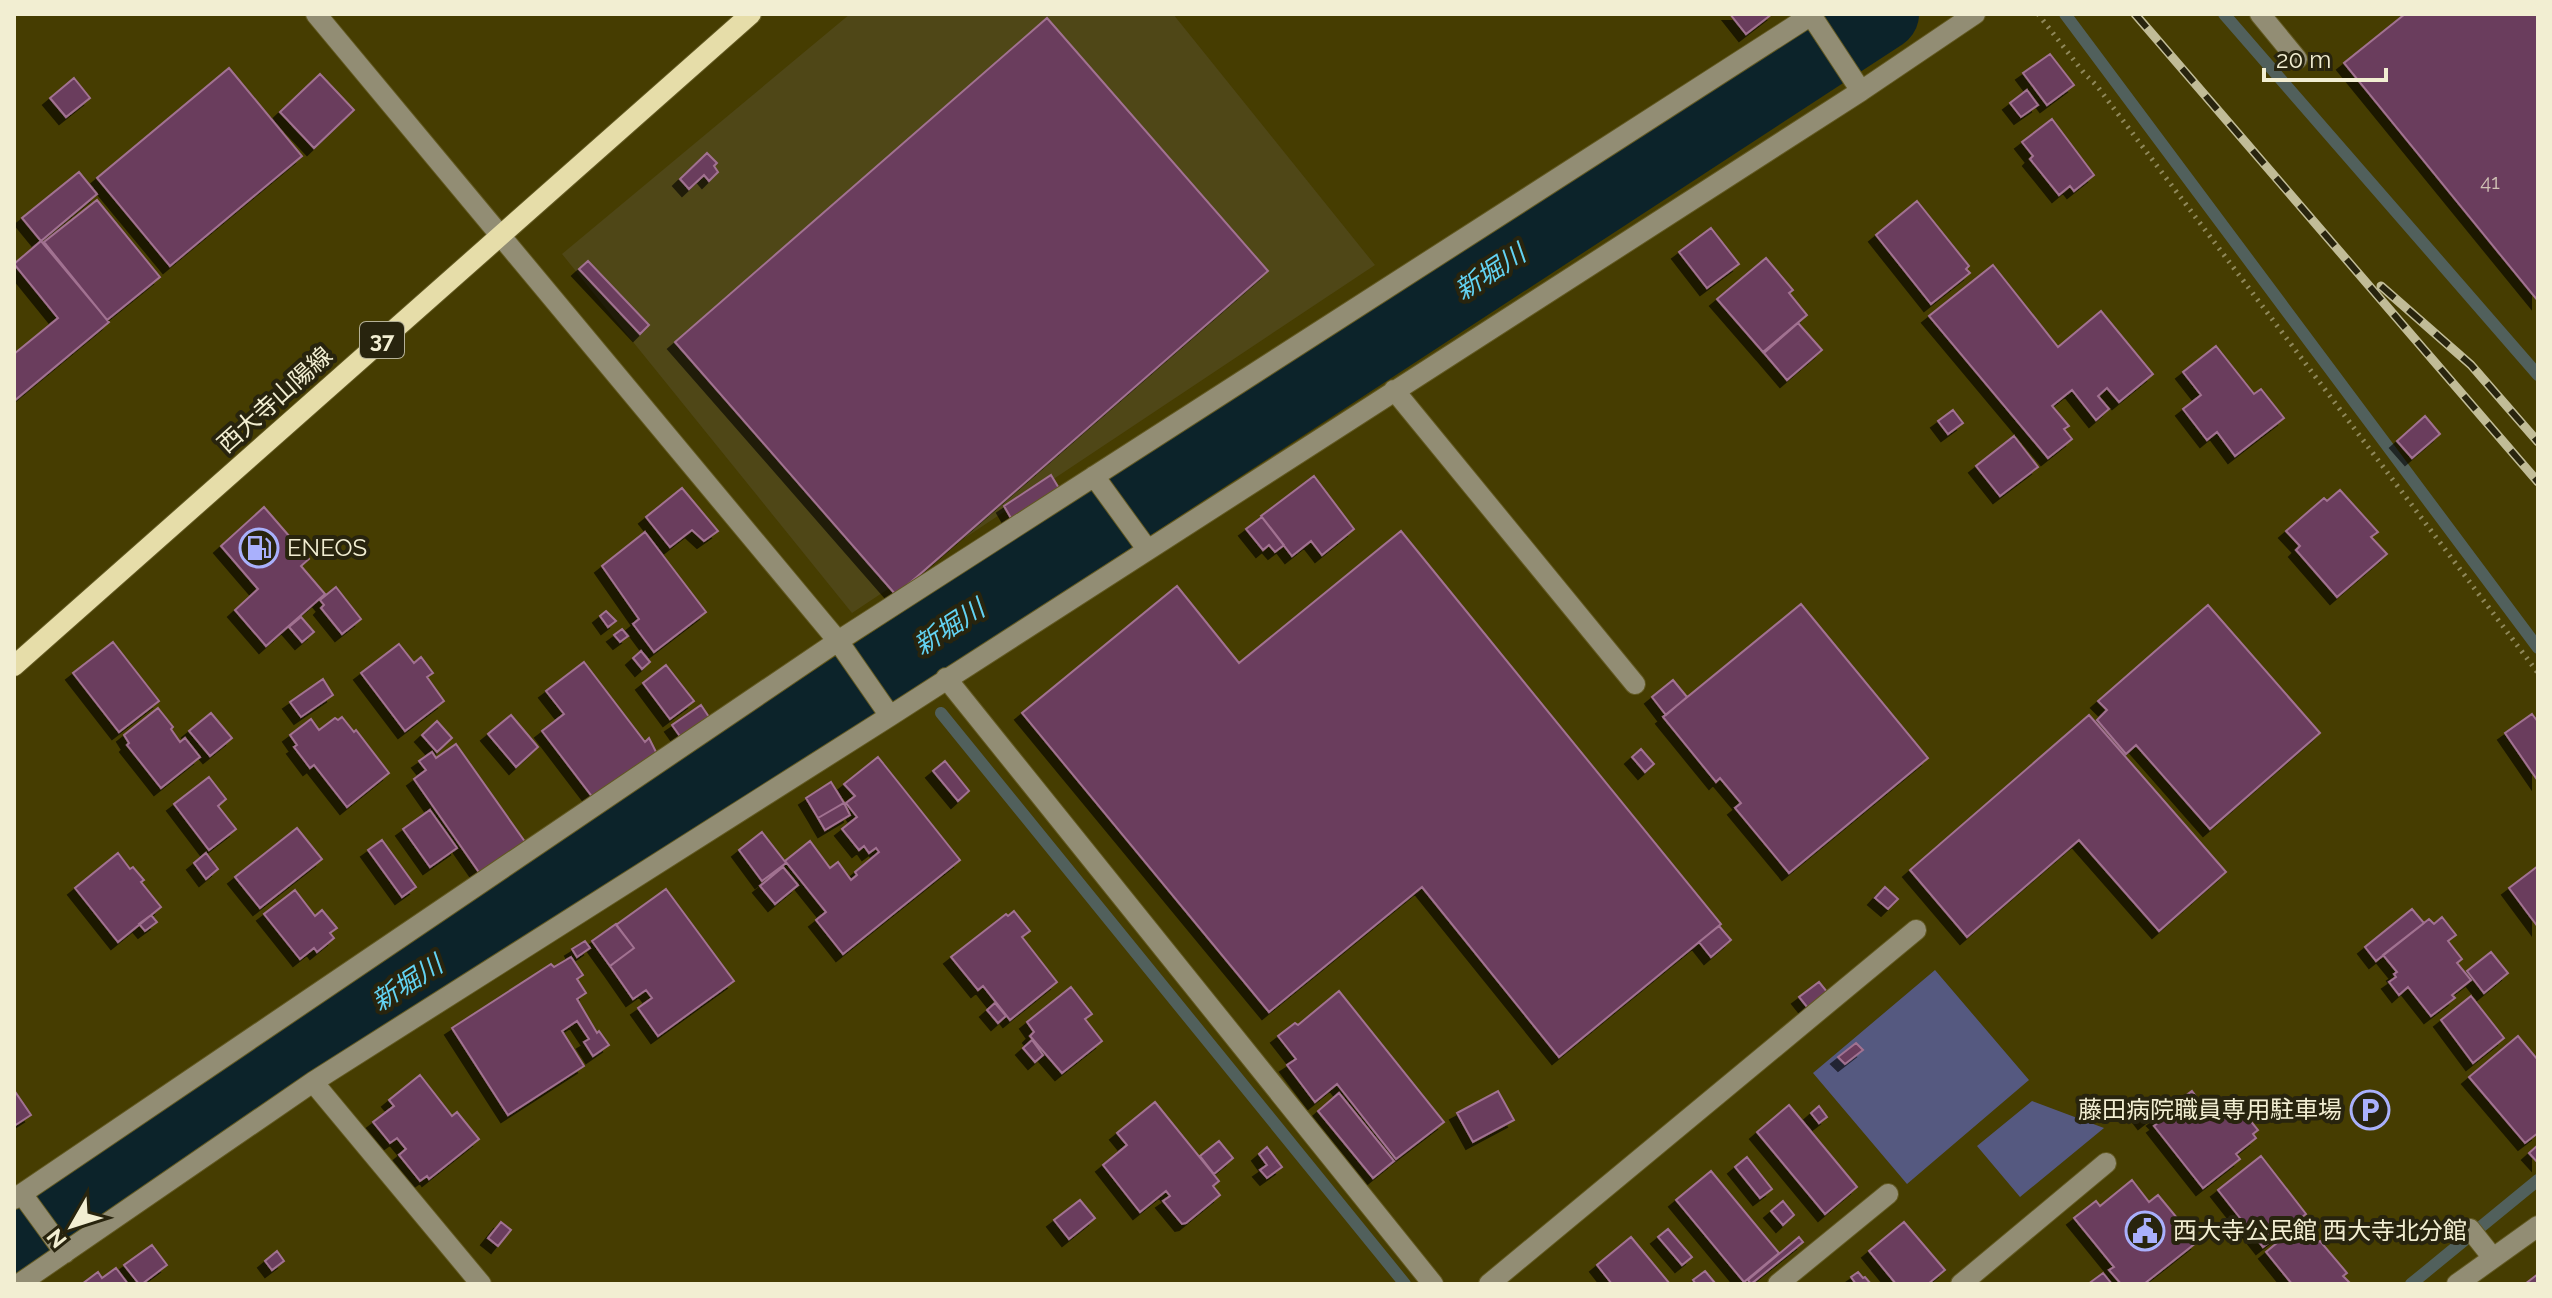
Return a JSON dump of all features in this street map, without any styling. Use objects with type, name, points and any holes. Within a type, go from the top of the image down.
[{"type":"main road","name":"西大寺山陽線","points":[[14,666],[751,14]]},
{"type":"street","points":[[316,14],[843,650],[885,708]]},
{"type":"street","points":[[19,1284],[62,1248],[885,708],[946,678],[1142,542],[1394,390],[1856,83],[1975,14]]},
{"type":"street","points":[[2260,14],[2297,59]]},
{"type":"street","points":[[62,1248],[22,1199],[1098,482],[1815,20],[1856,83]]},
{"type":"street","points":[[1394,390],[1635,684]]},
{"type":"street","points":[[1098,482],[1142,542]]},
{"type":"street","points":[[946,678],[1433,1284]]},
{"type":"street","points":[[1489,1284],[1916,930]]},
{"type":"street","points":[[313,1082],[481,1284]]},
{"type":"street","points":[[1961,1284],[2106,1163]]},
{"type":"street","points":[[1778,1284],[1888,1194]]},
{"type":"street","points":[[2457,1284],[2489,1252],[2538,1226]]},
{"type":"street","points":[[2470,1229],[2489,1252]]},
{"type":"path","points":[[2038,14],[2222,249],[2538,673]]},
{"type":"shaded area","points":[[850,14],[1173,14],[1375,265],[852,613],[562,254]]},
{"type":"shaded area","points":[[1935,970],[2029,1080],[1907,1184],[1813,1073]]},
{"type":"shaded area","points":[[2032,1101],[2104,1128],[2020,1197],[1977,1146]]},
{"type":"building","points":[[1730,14],[1772,14],[1746,34]]},
{"type":"building","points":[[2405,14],[2538,14],[2538,301],[2344,63]]},
{"type":"building","points":[[1047,18],[1268,271],[896,595],[675,342]]},
{"type":"building","points":[[2050,54],[2074,85],[2047,105],[2023,73]]},
{"type":"building","points":[[229,68],[302,156],[170,266],[97,178]]},
{"type":"building","points":[[320,74],[354,110],[314,148],[280,112]]},
{"type":"building","points":[[74,78],[90,98],[66,117],[50,98]]},
{"type":"building","points":[[2027,90],[2038,105],[2021,117],[2010,103]]},
{"type":"building","points":[[2052,119],[2094,175],[2074,191],[2070,186],[2059,195],[2030,159],[2033,156],[2022,142]]},
{"type":"building","points":[[707,153],[717,163],[714,166],[718,172],[709,181],[704,175],[689,189],[680,179]]},
{"type":"building","points":[[79,172],[97,194],[41,241],[22,218]]},
{"type":"building","points":[[97,200],[160,277],[107,320],[44,242]]},
{"type":"building","points":[[1917,201],[1969,266],[1966,269],[1970,273],[1931,304],[1876,235]]},
{"type":"building","points":[[1711,228],[1739,264],[1707,288],[1679,252]]},
{"type":"building","points":[[41,241],[109,322],[14,401],[14,354],[58,318],[14,264]]},
{"type":"building","points":[[1766,258],[1793,290],[1789,293],[1807,315],[1763,352],[1717,299]]},
{"type":"building","points":[[588,261],[649,325],[640,334],[579,269]]},
{"type":"building","points":[[1993,265],[2058,347],[2101,311],[2153,374],[2119,402],[2107,388],[2098,396],[2109,409],[2096,420],[2072,390],[2052,406],[2069,426],[2064,429],[2072,439],[2048,458],[1929,316]]},
{"type":"building","points":[[1798,323],[1822,350],[1787,380],[1764,353]]},
{"type":"building","points":[[2216,346],[2254,394],[2261,389],[2284,418],[2235,456],[2217,432],[2207,440],[2183,409],[2201,395],[2183,372]]},
{"type":"building","points":[[1953,410],[1963,423],[1948,434],[1938,421]]},
{"type":"building","points":[[2425,416],[2440,434],[2412,458],[2397,441]]},
{"type":"building","points":[[2014,436],[2038,467],[2000,496],[1976,466]]},
{"type":"building","points":[[1051,475],[1063,495],[1015,525],[1004,506]]},
{"type":"building","points":[[1314,476],[1354,529],[1322,555],[1311,541],[1292,556],[1261,516]]},
{"type":"building","points":[[682,488],[718,531],[704,541],[692,530],[670,547],[646,517]]},
{"type":"building","points":[[2340,490],[2378,532],[2371,537],[2387,554],[2337,597],[2296,550],[2300,546],[2286,531],[2324,498],[2327,501]]},
{"type":"building","points":[[264,507],[309,559],[301,566],[325,594],[266,646],[235,610],[258,589],[221,546]]},
{"type":"building","points":[[1262,517],[1284,545],[1275,552],[1269,545],[1263,550],[1246,529]]},
{"type":"building","points":[[1401,531],[1721,924],[1559,1057],[1422,887],[1269,1012],[1022,713],[1177,586],[1239,663]]},
{"type":"building","points":[[645,532],[706,612],[654,652],[633,624],[639,619],[602,566]]},
{"type":"building","points":[[336,587],[361,619],[342,634],[321,608],[324,605],[320,600]]},
{"type":"building","points":[[1801,604],[1928,758],[1789,873],[1735,808],[1741,803],[1720,778],[1716,782],[1663,717]]},
{"type":"building","points":[[2208,605],[2320,733],[2210,829],[2136,745],[2126,754],[2097,720],[2107,710],[2098,701]]},
{"type":"building","points":[[606,611],[616,621],[608,627],[600,616]]},
{"type":"building","points":[[301,617],[314,632],[302,642],[289,627]]},
{"type":"building","points":[[622,629],[628,636],[620,642],[614,635]]},
{"type":"building","points":[[113,642],[159,701],[119,732],[73,673]]},
{"type":"building","points":[[399,644],[414,663],[421,657],[433,673],[427,677],[444,701],[405,731],[361,673]]},
{"type":"building","points":[[641,651],[650,662],[642,669],[633,658]]},
{"type":"building","points":[[584,662],[645,742],[649,738],[658,756],[597,803],[542,731],[564,714],[546,691]]},
{"type":"building","points":[[666,665],[694,701],[670,719],[643,683]]},
{"type":"building","points":[[323,679],[333,695],[301,717],[290,702]]},
{"type":"building","points":[[1673,680],[1687,697],[1666,715],[1652,697]]},
{"type":"building","points":[[701,705],[713,723],[684,742],[672,725]]},
{"type":"building","points":[[158,708],[180,742],[185,738],[200,757],[161,788],[127,745],[129,743],[124,735]]},
{"type":"building","points":[[211,713],[232,738],[210,756],[189,731]]},
{"type":"building","points":[[2532,714],[2538,722],[2538,781],[2505,733]]},
{"type":"building","points":[[511,715],[538,747],[516,767],[488,734]]},
{"type":"building","points":[[2089,715],[2226,872],[2159,931],[2079,840],[1967,937],[1910,870]]},
{"type":"building","points":[[342,717],[389,773],[347,807],[314,765],[310,768],[294,747],[297,745],[290,735],[311,719],[319,730],[335,718],[338,720]]},
{"type":"building","points":[[437,721],[452,738],[437,752],[422,735]]},
{"type":"building","points":[[456,744],[528,846],[483,878],[414,779],[426,770],[419,761],[432,752],[436,758]]},
{"type":"building","points":[[1641,749],[1654,764],[1645,772],[1632,757]]},
{"type":"building","points":[[878,757],[960,860],[843,954],[816,920],[826,912],[785,861],[810,841],[830,868],[838,862],[851,880],[857,875],[855,872],[879,852],[876,848],[869,853],[864,846],[859,850],[842,829],[857,817],[846,803],[855,796],[844,784]]},
{"type":"building","points":[[945,761],[969,791],[958,801],[933,771]]},
{"type":"building","points":[[209,777],[226,799],[218,806],[236,829],[209,850],[174,804]]},
{"type":"building","points":[[831,782],[844,803],[818,818],[806,798]]},
{"type":"building","points":[[844,803],[850,815],[825,830],[818,818]]},
{"type":"building","points":[[430,810],[457,848],[430,867],[403,829]]},
{"type":"building","points":[[297,828],[322,859],[260,908],[235,877]]},
{"type":"building","points":[[762,832],[786,863],[762,881],[739,850]]},
{"type":"building","points":[[382,840],[416,887],[402,897],[368,850]]},
{"type":"building","points":[[118,853],[130,869],[133,867],[144,880],[141,882],[161,907],[118,942],[75,888]]},
{"type":"building","points":[[206,853],[218,869],[206,879],[194,863]]},
{"type":"building","points":[[2538,866],[2538,927],[2509,888]]},
{"type":"building","points":[[783,867],[798,885],[775,904],[760,886]]},
{"type":"building","points":[[1885,887],[1898,899],[1888,909],[1875,898]]},
{"type":"building","points":[[666,889],[734,981],[658,1036],[638,1008],[652,998],[646,990],[633,999],[610,966],[634,948],[616,925]]},
{"type":"building","points":[[295,890],[315,916],[322,910],[337,928],[330,933],[334,938],[317,952],[314,948],[300,959],[264,914]]},
{"type":"building","points":[[2412,909],[2424,923],[2376,961],[2365,947]]},
{"type":"building","points":[[1014,911],[1030,931],[1022,937],[1057,982],[1010,1020],[983,986],[978,990],[951,957]]},
{"type":"building","points":[[151,915],[157,922],[145,931],[139,924]]},
{"type":"building","points":[[2442,917],[2456,935],[2448,941],[2462,959],[2457,963],[2471,980],[2452,995],[2455,998],[2431,1016],[2408,987],[2399,995],[2389,982],[2397,972],[2383,955],[2429,919],[2434,924]]},
{"type":"building","points":[[616,924],[634,948],[610,966],[592,941]]},
{"type":"building","points":[[1719,926],[1731,940],[1711,957],[1699,942]]},
{"type":"building","points":[[585,941],[590,948],[577,957],[572,949]]},
{"type":"building","points":[[2491,952],[2508,973],[2484,993],[2467,971]]},
{"type":"building","points":[[571,957],[583,975],[577,979],[586,993],[577,999],[597,1033],[599,1031],[609,1045],[593,1056],[584,1042],[589,1039],[577,1021],[562,1031],[584,1066],[508,1115],[452,1028],[551,964],[554,967]]},
{"type":"building","points":[[1819,982],[1832,998],[1812,1013],[1799,997]]},
{"type":"building","points":[[1071,987],[1092,1014],[1085,1019],[1102,1041],[1062,1073],[1030,1036],[1034,1032],[1027,1022]]},
{"type":"building","points":[[1339,991],[1444,1122],[1396,1159],[1337,1084],[1315,1102],[1287,1065],[1296,1059],[1278,1036],[1295,1023],[1298,1025]]},
{"type":"building","points":[[2471,996],[2504,1038],[2473,1063],[2441,1020]]},
{"type":"building","points":[[995,1003],[1006,1016],[998,1023],[987,1010]]},
{"type":"building","points":[[2518,1036],[2538,1060],[2538,1133],[2525,1143],[2469,1077]]},
{"type":"building","points":[[1032,1040],[1043,1055],[1035,1062],[1023,1048]]},
{"type":"building","points":[[1856,1043],[1863,1050],[1845,1064],[1838,1057]]},
{"type":"building","points":[[420,1075],[452,1116],[457,1112],[479,1139],[429,1179],[427,1176],[420,1181],[399,1155],[406,1149],[397,1138],[390,1143],[373,1122],[394,1106],[389,1100]]},
{"type":"building","points":[[14,1090],[31,1115],[14,1126]]},
{"type":"building","points":[[1498,1091],[1514,1120],[1473,1142],[1457,1113]]},
{"type":"building","points":[[2192,1091],[2209,1113],[2212,1110],[2221,1121],[2231,1113],[2228,1109],[2236,1103],[2258,1130],[2253,1134],[2256,1138],[2236,1154],[2240,1159],[2203,1188],[2154,1126],[2158,1123],[2154,1119]]},
{"type":"building","points":[[1339,1093],[1394,1161],[1373,1178],[1318,1111]]},
{"type":"building","points":[[1155,1102],[1219,1181],[1213,1186],[1220,1195],[1182,1224],[1163,1201],[1170,1196],[1166,1191],[1140,1212],[1103,1165],[1127,1145],[1117,1133]]},
{"type":"building","points":[[2144,1102],[2154,1115],[2145,1122],[2135,1109]]},
{"type":"building","points":[[1789,1105],[1857,1187],[1825,1214],[1757,1132]]},
{"type":"building","points":[[1819,1106],[1827,1117],[1819,1123],[1811,1113]]},
{"type":"building","points":[[1219,1141],[1233,1158],[1214,1174],[1200,1156]]},
{"type":"building","points":[[2538,1145],[2538,1163],[2529,1153]]},
{"type":"building","points":[[1267,1147],[1282,1167],[1267,1178],[1260,1170],[1267,1165],[1259,1154]]},
{"type":"building","points":[[2261,1156],[2306,1214],[2263,1247],[2218,1190]]},
{"type":"building","points":[[1747,1157],[1772,1189],[1760,1198],[1735,1167]]},
{"type":"building","points":[[1711,1171],[1779,1253],[1744,1282],[1676,1200]]},
{"type":"building","points":[[2132,1180],[2149,1202],[2158,1195],[2197,1242],[2144,1284],[2121,1284],[2109,1270],[2114,1267],[2074,1218],[2096,1201],[2100,1206]]},
{"type":"building","points":[[1080,1200],[1095,1218],[1069,1239],[1054,1220]]},
{"type":"building","points":[[1783,1201],[1794,1215],[1783,1225],[1771,1211]]},
{"type":"building","points":[[501,1222],[511,1230],[498,1246],[488,1238]]},
{"type":"building","points":[[1904,1222],[1945,1270],[1928,1284],[1896,1284],[1869,1251]]},
{"type":"building","points":[[2301,1223],[2347,1273],[2343,1276],[2349,1282],[2347,1284],[2292,1284],[2266,1252]]},
{"type":"building","points":[[1668,1229],[1692,1257],[1682,1265],[1658,1237]]},
{"type":"building","points":[[1631,1237],[1670,1284],[1612,1284],[1597,1265]]},
{"type":"building","points":[[1799,1237],[1803,1242],[1751,1284],[1748,1280]]},
{"type":"building","points":[[152,1245],[167,1265],[139,1284],[124,1265]]},
{"type":"building","points":[[277,1251],[284,1261],[272,1270],[265,1261]]},
{"type":"building","points":[[116,1268],[128,1284],[82,1284],[98,1272],[102,1278]]},
{"type":"building","points":[[1705,1271],[1715,1283],[1696,1284],[1693,1280]]},
{"type":"building","points":[[1858,1272],[1871,1284],[1856,1284],[1851,1277]]},
{"type":"building","points":[[2103,1273],[2111,1283],[2088,1284]]},
{"type":"building","points":[[2538,1274],[2538,1284],[2525,1284]]},
{"type":"waterway","name":"新堀川","points":[[14,1241],[1059,552],[1883,14]]},
{"type":"waterway","points":[[2065,14],[2538,648]]},
{"type":"waterway","points":[[2224,14],[2538,375]]},
{"type":"waterway","points":[[941,713],[1405,1284]]},
{"type":"waterway","points":[[2411,1284],[2538,1180]]},
{"type":"railway","points":[[2135,14],[2538,482]]},
{"type":"railway","points":[[2381,286],[2471,365],[2538,442]]},
{"type":"place","name":"ENEOS","points":[[259,548]]},
{"type":"place","name":"藤田病院職員専用駐車場","points":[[2370,1110]]},
{"type":"place","name":"西大寺公民館 西大寺北分館","points":[[2145,1231]]}]
